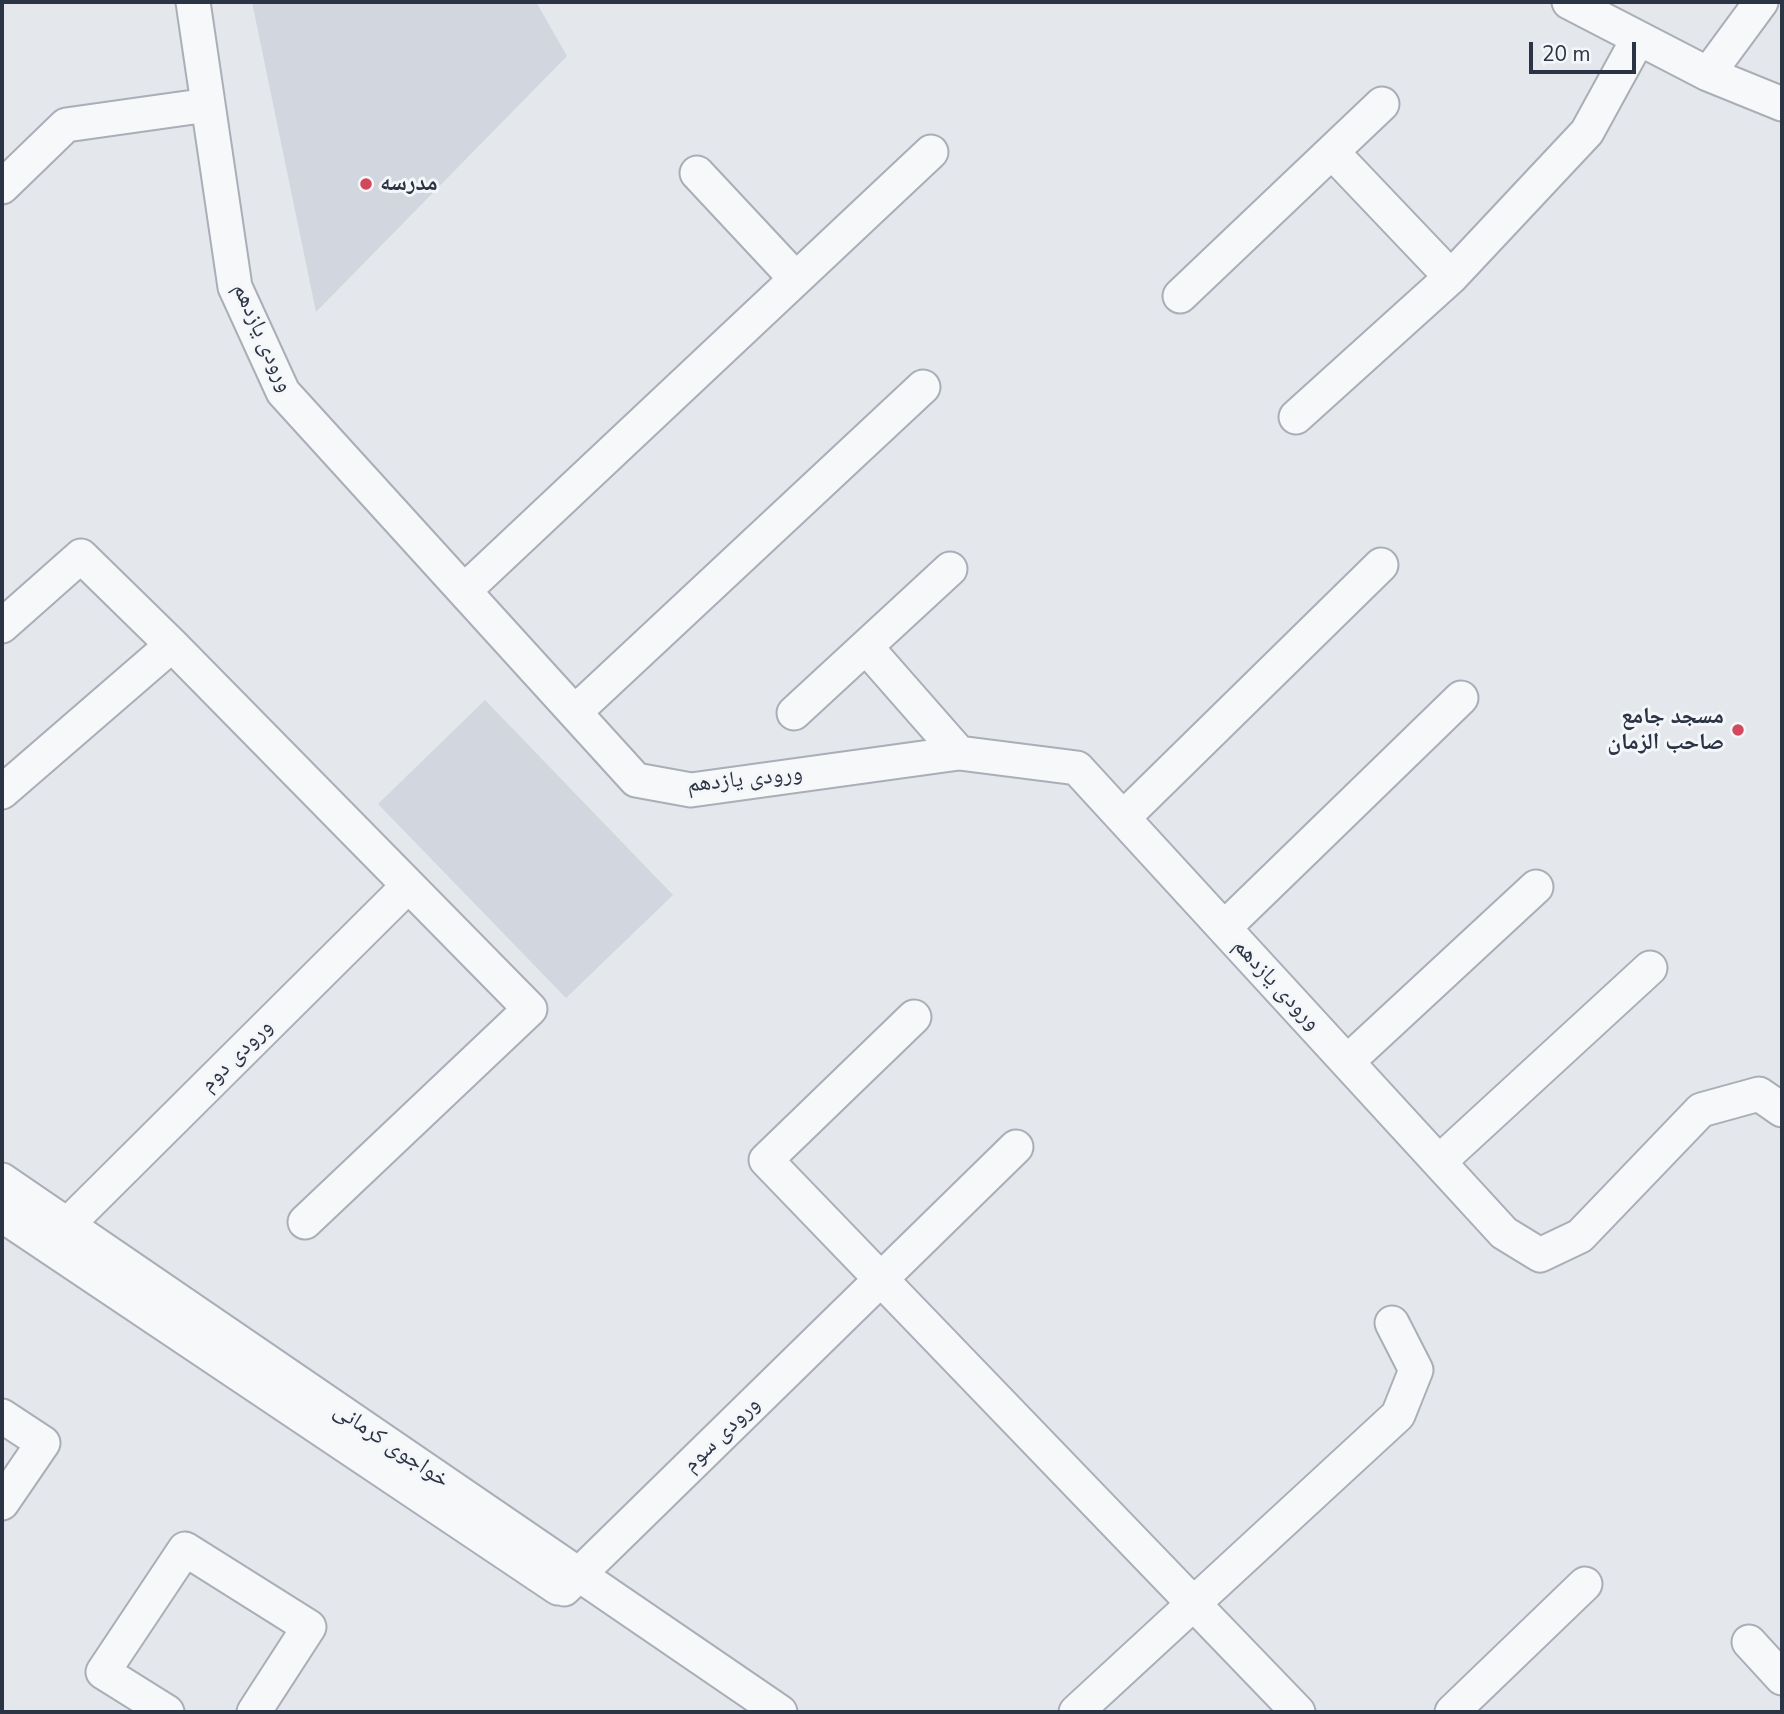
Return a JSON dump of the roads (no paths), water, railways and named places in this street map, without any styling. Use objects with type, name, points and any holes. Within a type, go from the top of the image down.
[{"type":"street","name":"ورودی یازدهم","points":[[193,2],[235,287],[283,392],[636,780],[691,790],[959,753],[1077,768],[1504,1233],[1540,1255],[1580,1236],[1701,1110],[1759,1094],[1782,1110]]},
{"type":"street","points":[[1569,2],[1708,74],[1782,104]]},
{"type":"street","points":[[1708,74],[1761,2]]},
{"type":"street","points":[[1296,417],[1451,277],[1587,132],[1638,40]]},
{"type":"street","points":[[1180,296],[1382,104]]},
{"type":"street","points":[[2,187],[66,125],[208,106]]},
{"type":"street","points":[[464,591],[931,152]]},
{"type":"street","points":[[1332,152],[1451,277]]},
{"type":"street","points":[[696,173],[796,279]]},
{"type":"street","points":[[575,712],[923,387]]},
{"type":"street","points":[[2,626],[81,556],[530,1009],[305,1222]]},
{"type":"street","points":[[1123,818],[1381,565]]},
{"type":"street","points":[[794,713],[950,569]]},
{"type":"street","points":[[2,792],[172,645]]},
{"type":"street","points":[[866,647],[959,753]]},
{"type":"street","points":[[1224,928],[1461,698]]},
{"type":"street","name":"ورودی دوم","points":[[68,1225],[407,887]]},
{"type":"street","points":[[1347,1062],[1536,887]]},
{"type":"street","points":[[1439,1162],[1650,968]]},
{"type":"street","points":[[914,1017],[766,1160],[1193,1602],[1283,1707]]},
{"type":"street","name":"ورودی سوم","points":[[571,1583],[1016,1147]]},
{"type":"street","name":"خواجوی کرمانی","points":[[2,1180],[571,1583],[741,1712]]},
{"type":"street","name":"خواجوی کرمانی","points":[[2,1215],[571,1583],[780,1712]]},
{"type":"street","points":[[1076,1712],[1398,1415],[1416,1370],[1392,1323]]},
{"type":"street","points":[[2,1416],[43,1443],[2,1503]]},
{"type":"street","points":[[154,1709],[103,1672],[185,1549],[309,1627],[254,1712]]},
{"type":"street","points":[[1452,1712],[1585,1584]]},
{"type":"street","points":[[1749,1642],[1782,1678]]},
{"type":"place","name":"مدرسه","points":[[366,184]]},
{"type":"place","name":"مسجد جامع صاحب الزمان","points":[[1738,730]]}]
